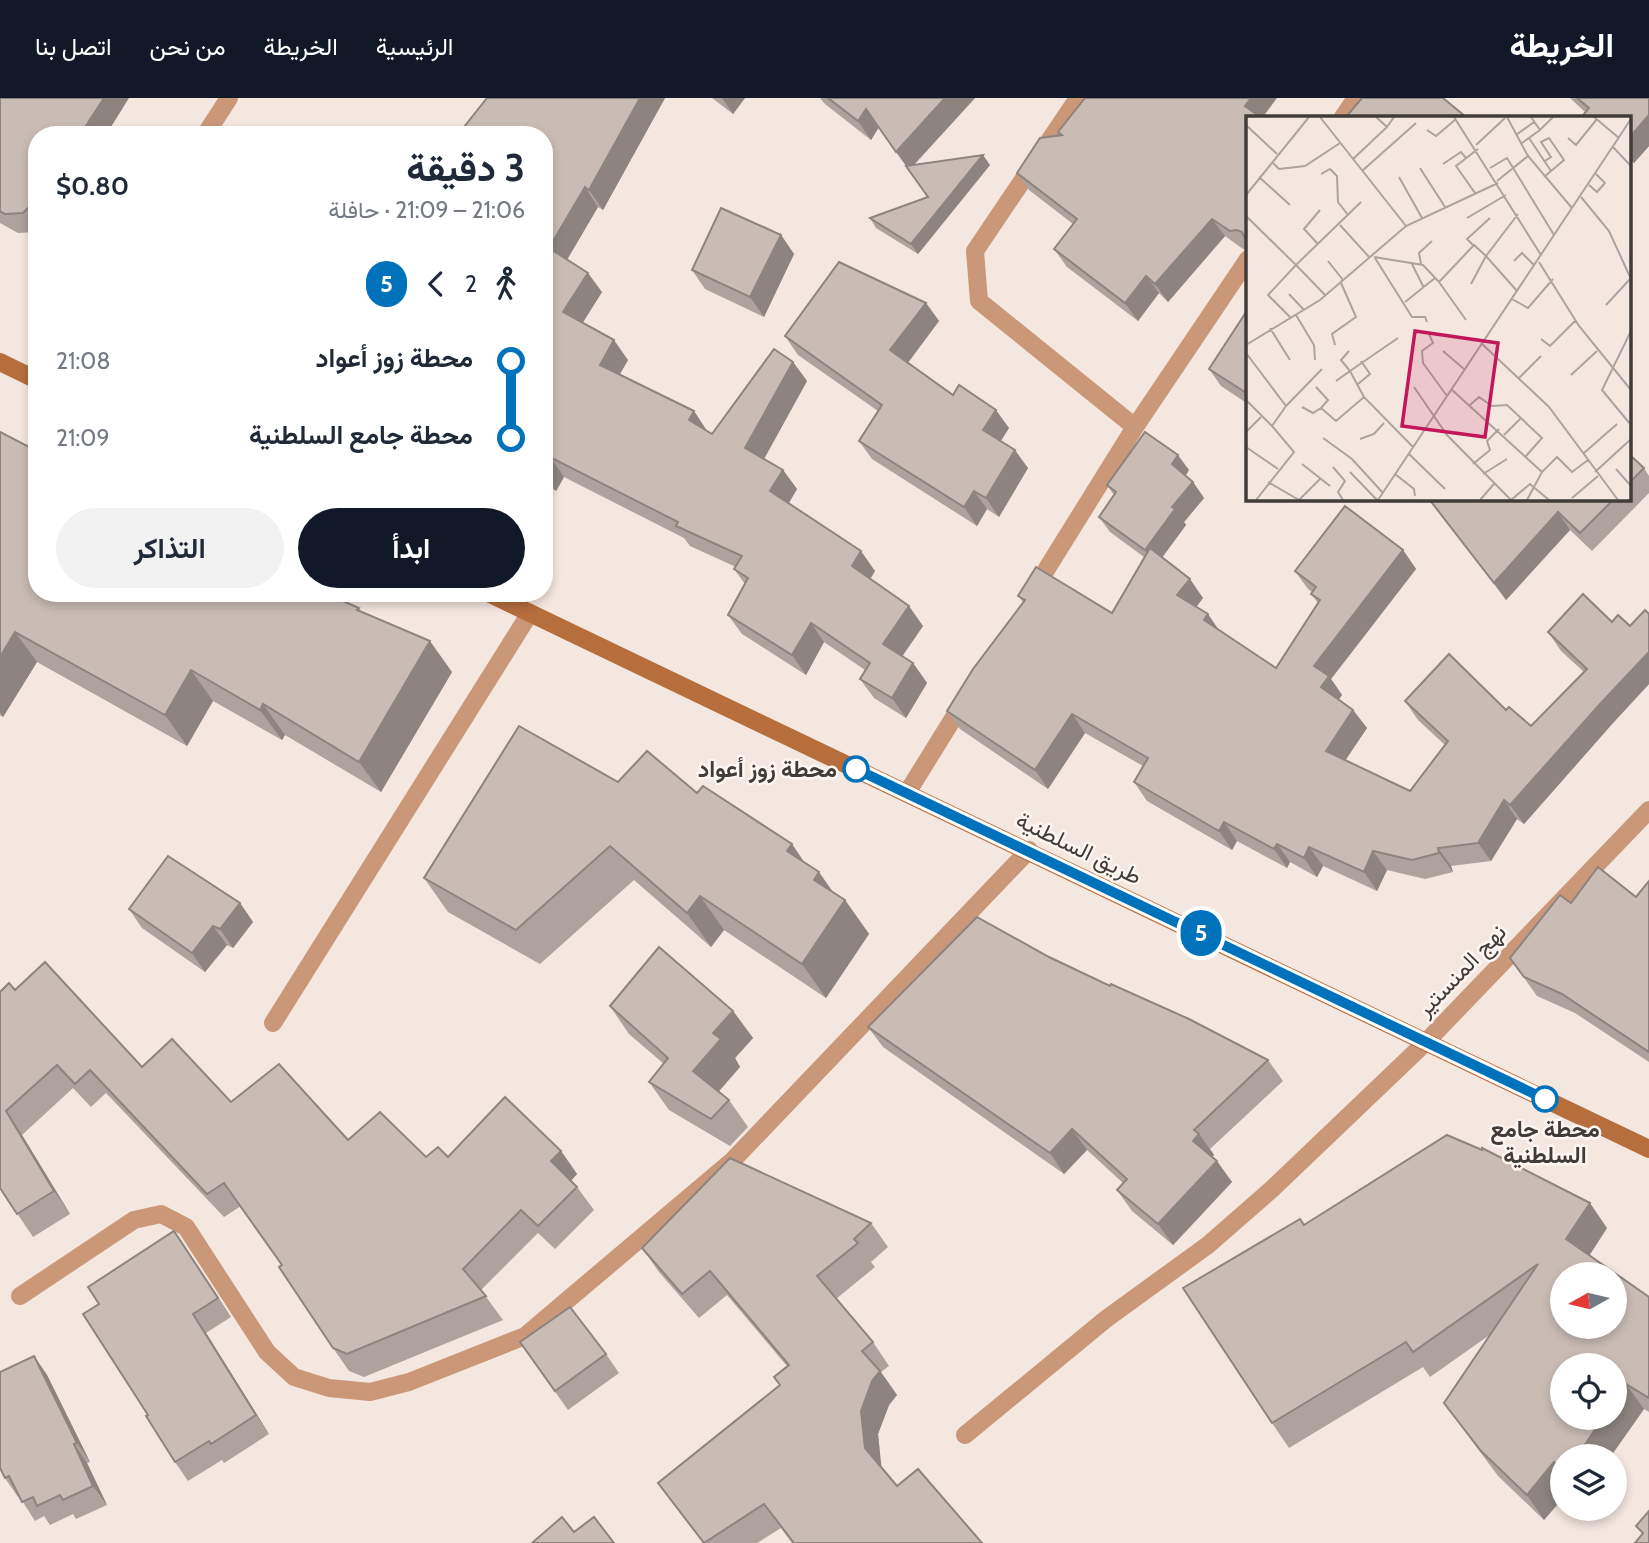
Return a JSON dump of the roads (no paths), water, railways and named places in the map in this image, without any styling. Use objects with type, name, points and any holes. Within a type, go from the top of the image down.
[{"type":"main road","points":[[0,362],[28,376]]},
{"type":"main road","name":"طريق السلطنية","points":[[507,602],[1649,1149]]},
{"type":"street","points":[[211,126],[229,98]]},
{"type":"street","points":[[1078,98],[975,251],[979,301],[1135,428]]},
{"type":"street","points":[[1344,116],[1356,98]]},
{"type":"street","points":[[1025,604],[1135,428],[1246,262]]},
{"type":"street","points":[[273,1023],[530,613]]},
{"type":"street","points":[[907,793],[973,687]]},
{"type":"street","name":"نهج المنستير","points":[[965,1435],[1106,1319],[1208,1245],[1272,1189],[1426,1042],[1649,810]]},
{"type":"street","points":[[20,1296],[134,1220],[161,1214],[186,1227],[267,1352],[294,1377],[328,1388],[370,1392],[409,1382],[525,1336],[733,1160],[1029,850]]},
{"type":"place","name":"محطة زوز أعواد","points":[[856,769]]},
{"type":"place","name":"محطة جامع السلطنية","points":[[1545,1099]]}]
